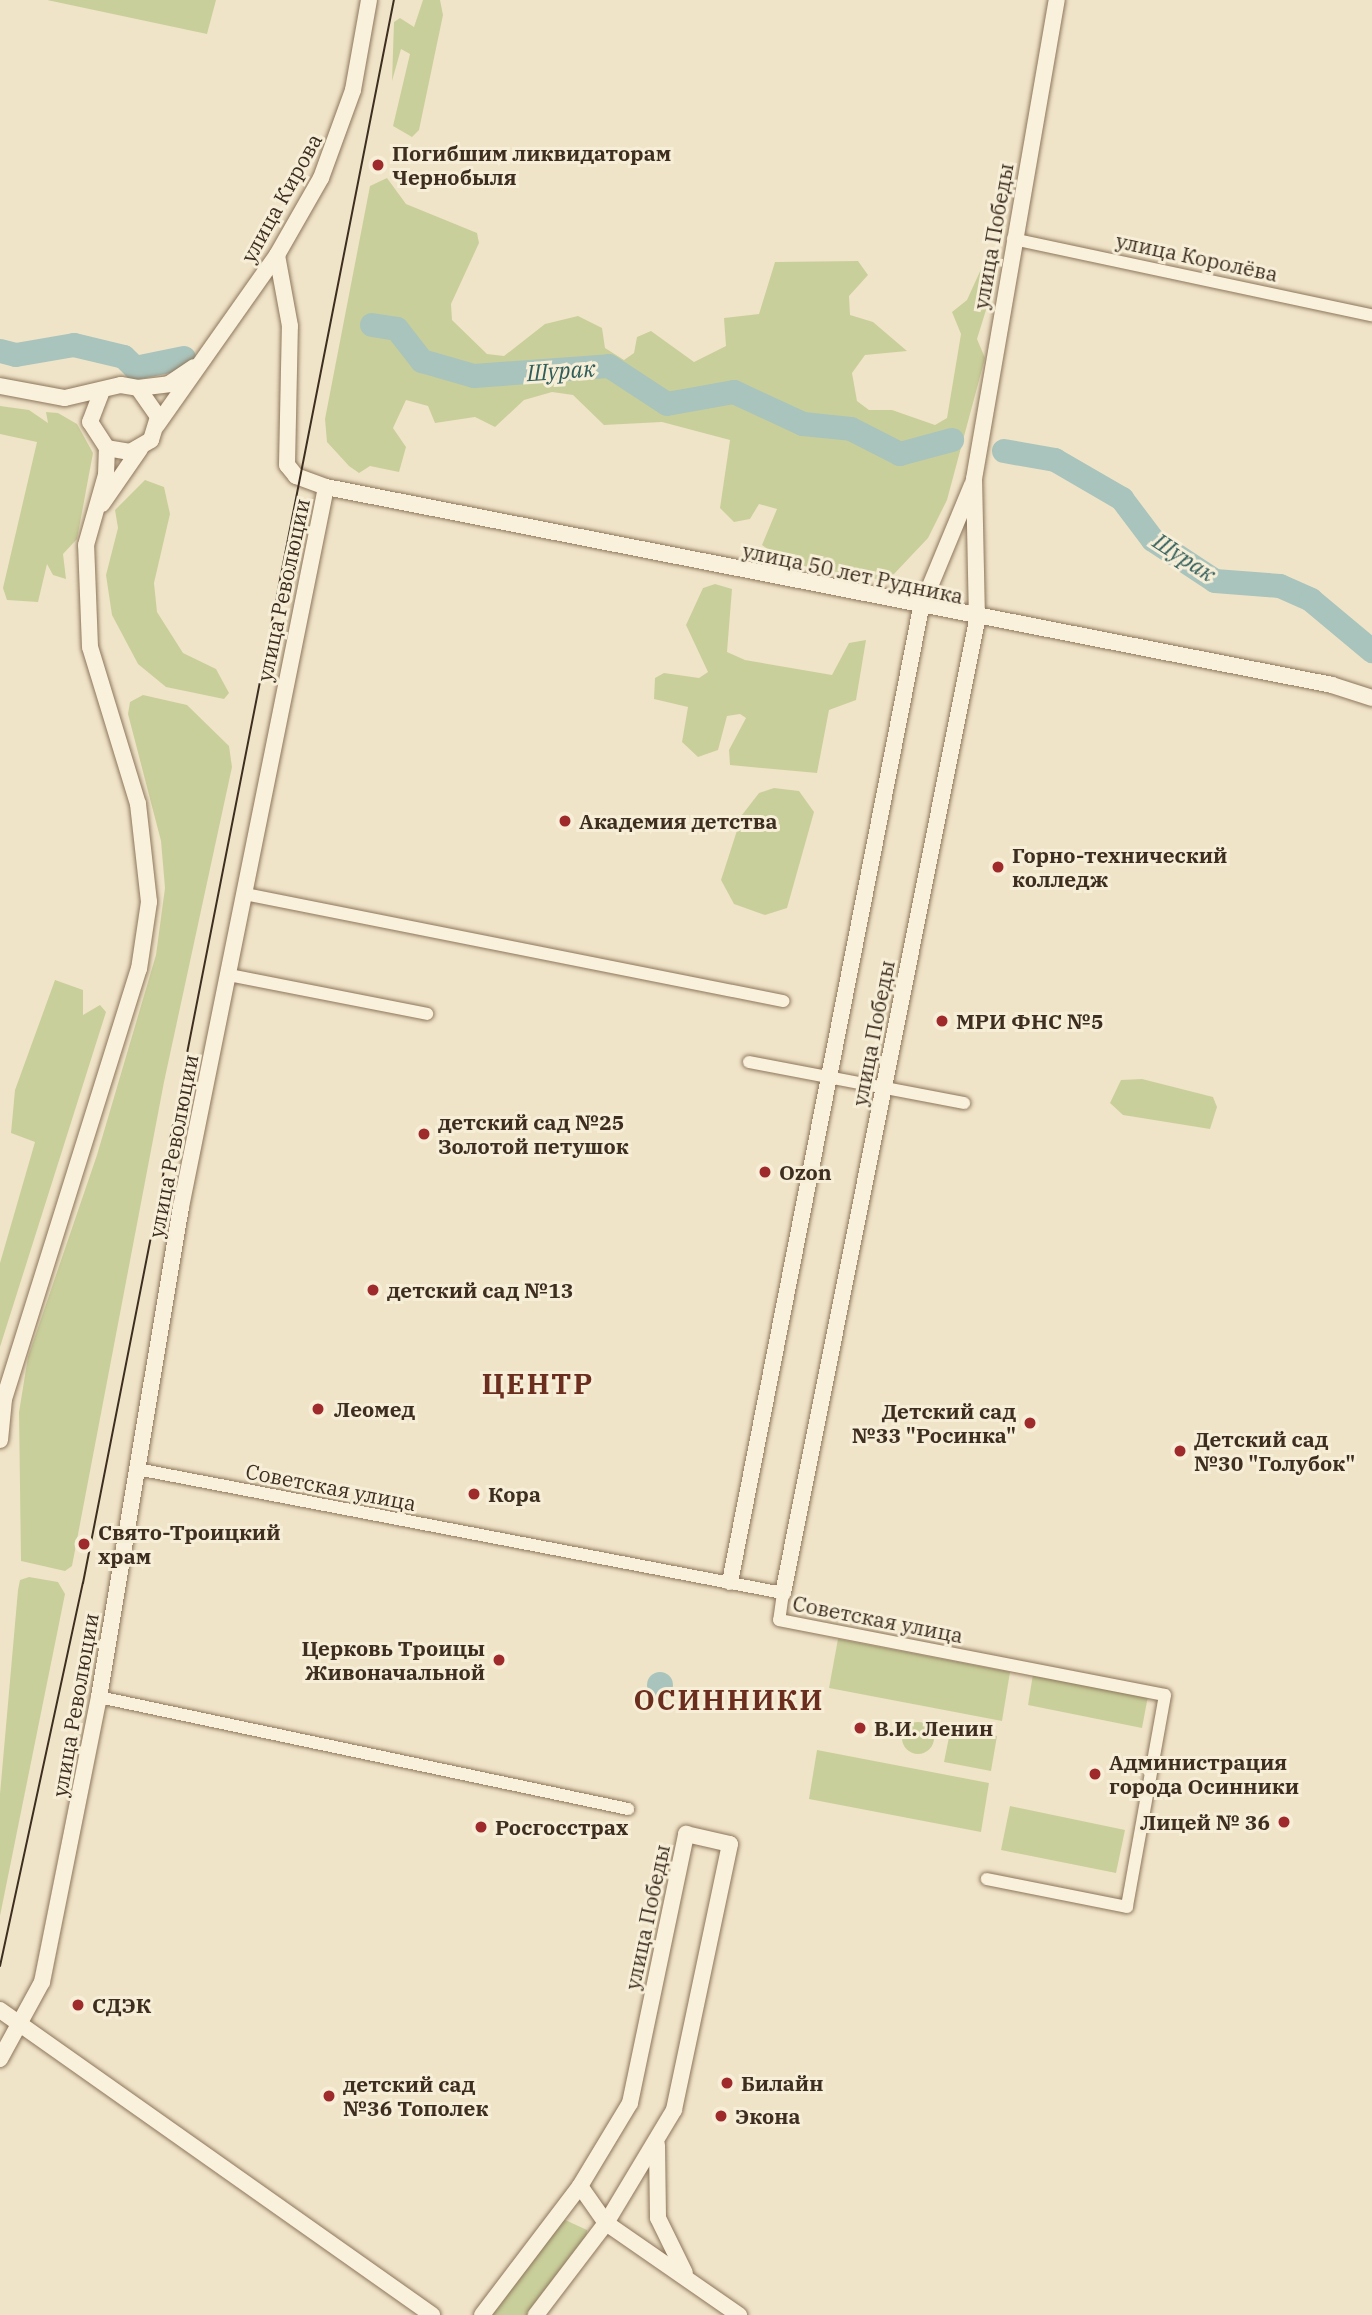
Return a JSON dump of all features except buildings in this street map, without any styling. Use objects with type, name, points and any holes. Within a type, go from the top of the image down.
[{"type":"street","name":"улица Кирова","points":[[157,425],[277,255],[338,138],[369,0]]},
{"type":"street","name":"улица Победы","points":[[783,1593],[977,620],[974,479],[1013,239],[1057,0]]},
{"type":"street","name":"улица Королёва","points":[[1013,239],[1372,315]]},
{"type":"street","name":"улица Революции","points":[[0,2059],[25,2021],[42,1982],[99,1698],[137,1469],[229,975],[326,487],[296,476],[287,465],[290,326],[277,255]]},
{"type":"street","points":[[0,386],[65,398],[101,394],[121,385],[138,388],[169,384],[205,360]]},
{"type":"street","points":[[95,515],[157,425],[154,404],[138,388]]},
{"type":"street","points":[[90,422],[101,394]]},
{"type":"street","points":[[0,1440],[2,1406],[139,969],[149,902],[138,804],[90,647],[84,573],[107,448],[90,422],[65,398]]},
{"type":"street","points":[[107,448],[140,449]]},
{"type":"street","name":"улица Победы","points":[[730,1583],[921,608],[974,479]]},
{"type":"street","name":"улица 50 лет Рудника","points":[[326,487],[977,620],[1332,685],[1372,698]]},
{"type":"street","points":[[245,894],[783,1001]]},
{"type":"street","points":[[229,975],[426,1014]]},
{"type":"street","points":[[749,1062],[964,1103]]},
{"type":"street","name":"Советская улица","points":[[137,1469],[783,1593],[779,1620],[1166,1695],[1127,1907],[987,1879]]},
{"type":"street","points":[[99,1698],[628,1809]]},
{"type":"street","name":"улица Победы","points":[[481,2315],[580,2186],[630,2103],[686,1834],[730,1843],[674,2110],[606,2223],[536,2315]]},
{"type":"street","points":[[0,2010],[25,2021],[432,2315]]},
{"type":"street","points":[[659,2137],[653,2195],[658,2218],[690,2281]]},
{"type":"street","points":[[580,2186],[606,2223],[739,2315]]},
{"type":"green space","points":[[47,0],[216,0],[207,34]]},
{"type":"green space","points":[[423,0],[440,0],[443,15],[419,130],[412,137],[393,126],[410,54],[401,49],[392,81],[394,22],[400,18],[414,27]]},
{"type":"green space","points":[[387,178],[406,204],[477,233],[479,243],[451,304],[452,320],[487,354],[504,356],[545,324],[578,316],[602,328],[605,348],[624,360],[634,353],[637,337],[651,331],[694,362],[726,346],[724,318],[759,314],[775,262],[858,261],[868,275],[849,296],[850,315],[873,322],[907,351],[865,355],[852,373],[857,401],[869,410],[892,410],[935,425],[947,418],[961,334],[952,312],[967,300],[982,267],[995,281],[977,339],[985,358],[947,500],[928,538],[894,574],[876,579],[787,563],[762,545],[777,509],[759,504],[750,519],[734,522],[720,508],[730,440],[662,422],[604,425],[573,395],[552,392],[524,400],[495,427],[475,417],[435,423],[428,406],[406,400],[393,428],[406,447],[399,472],[370,466],[359,473],[327,442],[325,419],[370,186]]},
{"type":"green space","points":[[0,406],[29,410],[48,423],[46,412],[58,413],[77,424],[93,453],[77,539],[63,554],[66,579],[53,575],[47,564],[38,602],[7,600],[3,588],[37,442],[0,434]]},
{"type":"green space","points":[[145,480],[164,487],[170,514],[154,583],[157,612],[183,653],[216,669],[229,693],[224,699],[166,687],[138,664],[112,615],[106,575],[118,528],[115,510]]},
{"type":"green space","points":[[715,584],[732,589],[727,652],[745,660],[832,675],[849,643],[866,640],[856,700],[829,710],[817,773],[730,765],[729,750],[746,718],[740,714],[727,716],[718,750],[698,757],[682,742],[688,707],[654,699],[655,678],[664,673],[699,678],[708,672],[686,625],[703,588]]},
{"type":"green space","points":[[143,695],[187,705],[229,746],[232,767],[164,1082],[72,1566],[65,1571],[21,1561],[19,1412],[28,1357],[97,1155],[156,955],[165,888],[161,841],[128,714],[130,702]]},
{"type":"green space","points":[[774,788],[799,791],[814,812],[787,908],[765,915],[734,904],[721,880],[742,815],[759,793]]},
{"type":"green space","points":[[55,980],[83,990],[83,1015],[100,1005],[106,1012],[0,1347],[0,1263],[35,1142],[11,1133],[15,1090]]},
{"type":"green space","points":[[1142,1079],[1213,1097],[1217,1107],[1210,1129],[1123,1115],[1110,1103],[1121,1080]]},
{"type":"green space","points":[[29,1577],[58,1582],[65,1594],[0,1916],[0,1794],[18,1590],[20,1580]]},
{"type":"green space","points":[[838,1639],[1010,1672],[1002,1721],[829,1688]]},
{"type":"green space","points":[[1033,1674],[1148,1696],[1142,1728],[1028,1705]]},
{"type":"green space","points":[[918,1722],[929,1727],[934,1738],[929,1749],[918,1754],[907,1749],[902,1738],[907,1727]]},
{"type":"green space","points":[[951,1727],[997,1736],[991,1771],[944,1762]]},
{"type":"green space","points":[[817,1750],[989,1783],[981,1832],[809,1799]]},
{"type":"green space","points":[[1010,1806],[1125,1830],[1116,1873],[1001,1850]]},
{"type":"green space","points":[[563,2219],[587,2230],[586,2242],[528,2315],[487,2315]]},
{"type":"water","points":[[660,1672],[669,1676],[673,1685],[669,1694],[660,1698],[651,1694],[647,1685],[651,1676]]},
{"type":"waterway","name":"Шурак","points":[[372,325],[397,329],[422,361],[474,376],[609,366],[667,404],[734,392],[803,424],[851,429],[900,454],[952,440]]},
{"type":"waterway","name":"Шурак","points":[[0,351],[16,355],[74,345],[124,357],[135,368],[184,358]]},
{"type":"waterway","name":"Шурак","points":[[1004,451],[1055,460],[1122,499],[1153,540],[1215,581],[1280,586],[1311,600],[1372,651]]},
{"type":"tram line","points":[[0,1966],[83,1583],[394,0]]},
{"type":"place","name":"Погибшим ликвидаторам Чернобыля","points":[[378,165]]},
{"type":"place","name":"Академия детства","points":[[565,821]]},
{"type":"place","name":"Горно-технический колледж","points":[[998,867]]},
{"type":"place","name":"МРИ ФНС №5","points":[[942,1021]]},
{"type":"place","name":"детский сад №25 Золотой петушок","points":[[424,1134]]},
{"type":"place","name":"Ozon","points":[[765,1172]]},
{"type":"place","name":"детский сад №13","points":[[373,1290]]},
{"type":"place","name":"Леомед","points":[[318,1409]]},
{"type":"place","name":"Детский сад №33 \"Росинка\"","points":[[1030,1423]]},
{"type":"place","name":"Детский сад №30 \"Голубок\"","points":[[1180,1451]]},
{"type":"place","name":"Кора","points":[[474,1494]]},
{"type":"place","name":"Свято-Троицкий храм","points":[[84,1544]]},
{"type":"place","name":"Церковь Троицы Живоначальной","points":[[499,1660]]},
{"type":"place","name":"В.И. Ленин","points":[[860,1728]]},
{"type":"place","name":"Администрация города Осинники","points":[[1095,1774]]},
{"type":"place","name":"Лицей № 36","points":[[1284,1822]]},
{"type":"place","name":"Росгосстрах","points":[[481,1827]]},
{"type":"place","name":"СДЭК","points":[[78,2005]]},
{"type":"place","name":"Билайн","points":[[727,2083]]},
{"type":"place","name":"детский сад №36 Тополек","points":[[329,2096]]},
{"type":"place","name":"Экона","points":[[721,2116]]},
{"type":"district","name":"ЦЕНТР","points":[[538,1384]]},
{"type":"district","name":"ОСИННИКИ","points":[[729,1700]]}]
